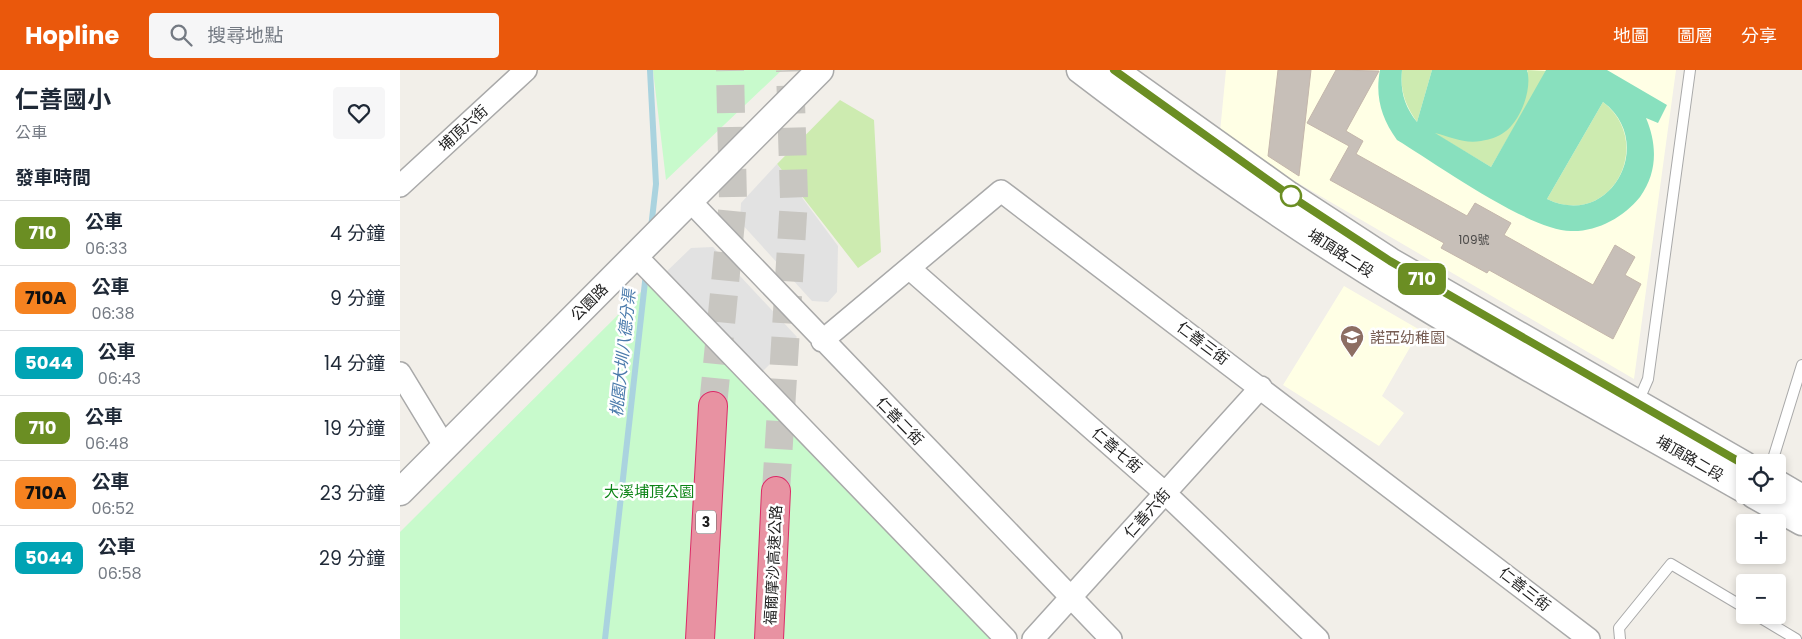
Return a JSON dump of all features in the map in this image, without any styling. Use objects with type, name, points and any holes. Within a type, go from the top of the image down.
[{"type":"highway","name":"3","points":[[700,639],[713,406]]},
{"type":"highway","name":"福爾摩沙高速公路","points":[[769,639],[776,492]]},
{"type":"street","name":"埔頂六街","points":[[400,186],[526,70]]},
{"type":"street","name":"公園路","points":[[400,492],[820,70]]},
{"type":"street","name":"埔頂路二段","points":[[1080,70],[1160,131],[1275,211],[1409,297],[1736,480]]},
{"type":"street","name":"埔頂路二段","points":[[1114,70],[1289,195],[1390,261],[1736,460]]},
{"type":"street","name":"仁善三街","points":[[822,341],[1001,191],[1261,387],[1574,635]]},
{"type":"street","name":"仁善二街","points":[[690,201],[822,341],[1111,639]]},
{"type":"street","points":[[636,255],[1006,639]]},
{"type":"street","name":"仁善七街","points":[[909,268],[1165,493],[1318,639]]},
{"type":"street","points":[[400,373],[445,447]]},
{"type":"street","name":"仁善六街","points":[[1033,639],[1261,387]]},
{"type":"street","name":"埔頂路二段","points":[[1786,496],[1802,498]]},
{"type":"street","name":"埔頂路二段","points":[[1776,504],[1802,522]]},
{"type":"lane","points":[[1638,403],[1648,379],[1690,70]]},
{"type":"lane","points":[[1774,454],[1802,364]]},
{"type":"lane","points":[[1620,639],[1619,628],[1671,564],[1736,603]]},
{"type":"lane","points":[[1770,624],[1790,637]]},
{"type":"shaded area","points":[[1226,70],[1676,70],[1634,379],[1298,183],[1220,132]]},
{"type":"shaded area","points":[[777,164],[838,246],[837,292],[828,302],[812,301],[740,222],[741,203]]},
{"type":"shaded area","points":[[713,247],[797,337],[761,373],[664,274],[691,248]]},
{"type":"shaded area","name":"諾亞幼稚園","points":[[1344,286],[1420,330],[1382,396],[1404,413],[1379,446],[1283,385]]},
{"type":"green space","points":[[653,70],[782,70],[666,180]]},
{"type":"green space","points":[[1380,70],[1402,70],[1404,98],[1417,122],[1432,70],[1527,70],[1528,87],[1523,107],[1513,124],[1500,135],[1475,142],[1463,141],[1435,133],[1491,167],[1546,70],[1607,70],[1667,105],[1658,123],[1646,118],[1654,148],[1654,158],[1650,178],[1640,197],[1626,211],[1609,222],[1590,229],[1571,231],[1553,228],[1508,208],[1397,140],[1383,115],[1379,98]],"holes":[[[1603,102],[1619,119],[1626,138],[1626,158],[1619,177],[1607,192],[1590,203],[1570,205],[1547,199]]]},
{"type":"green space","points":[[1402,70],[1432,70],[1417,122],[1404,98]]},
{"type":"green space","points":[[1527,70],[1547,71],[1491,167],[1432,132],[1528,72]]},
{"type":"green space","points":[[840,100],[874,120],[881,252],[858,268],[777,164]]},
{"type":"green space","points":[[1603,102],[1618,119],[1626,139],[1625,159],[1619,178],[1607,193],[1590,203],[1570,205],[1547,199]]},
{"type":"green space","name":"大溪埔頂公園","points":[[653,280],[990,639],[400,639],[400,532]]},
{"type":"building","points":[[1278,70],[1311,70],[1299,176],[1268,156]]},
{"type":"building","points":[[1336,70],[1379,71],[1346,131],[1363,141],[1356,154],[1467,216],[1475,203],[1511,223],[1504,235],[1593,285],[1615,245],[1635,257],[1625,275],[1641,284],[1613,339],[1489,270],[1487,273],[1441,248],[1444,243],[1330,180],[1349,146],[1307,123]]},
{"type":"waterway","name":"桃園大圳八德分渠","points":[[650,70],[656,184],[651,228]]},
{"type":"waterway","name":"桃園大圳八德分渠","points":[[605,639],[646,273]]},
{"type":"tunnel","points":[[713,406],[733,201],[730,70]]},
{"type":"tunnel","points":[[776,491],[794,198],[790,70]]},
{"type":"bus line","name":"710","points":[[1114,70],[1289,195],[1390,261],[1736,460]]},
{"type":"place","name":"諾亞幼稚園","points":[[1352,358]]}]
